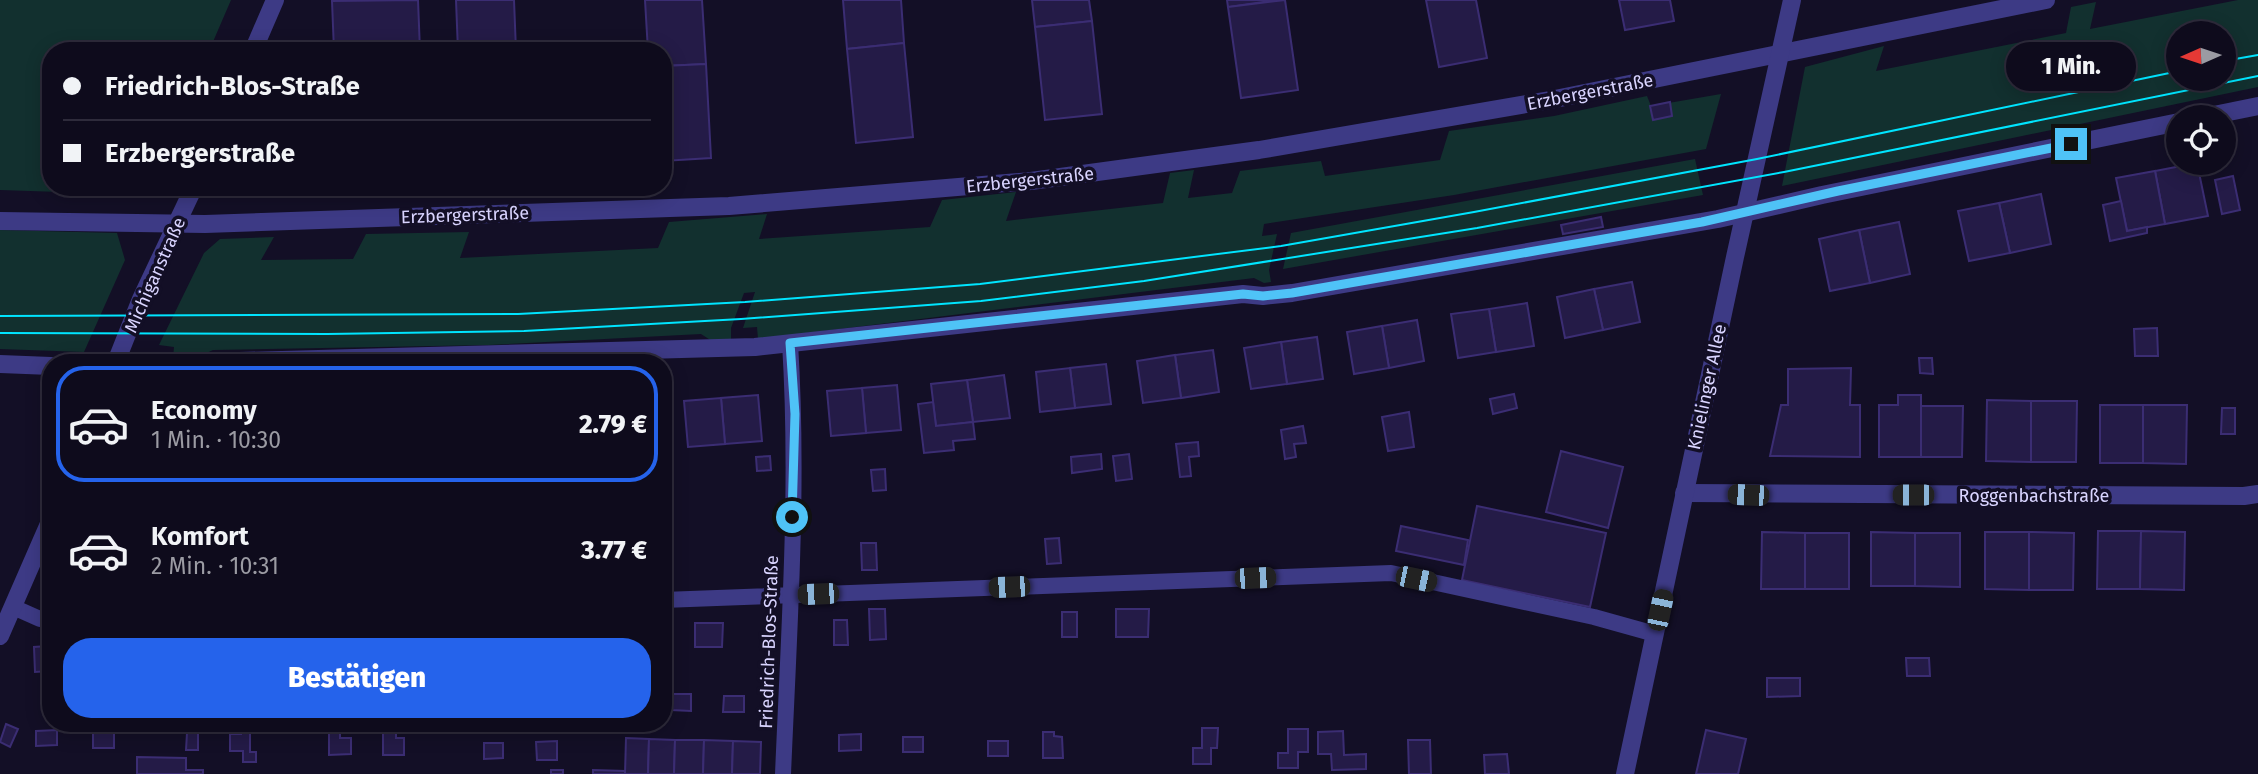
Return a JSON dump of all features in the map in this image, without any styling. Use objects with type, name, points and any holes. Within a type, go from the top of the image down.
[{"type":"street","points":[[257,42],[275,0]]},
{"type":"street","name":"Knielinger Allee","points":[[1625,774],[1792,0]]},
{"type":"street","name":"Erzbergerstraße","points":[[0,221],[178,223],[729,206],[1031,181],[1259,150],[1550,100],[2046,0]]},
{"type":"street","points":[[2236,110],[2258,106]]},
{"type":"street","points":[[532,354],[695,350],[790,343],[1243,294],[1263,296],[1292,293],[1486,261],[1745,213],[1843,190],[2166,125]]},
{"type":"street","name":"Michiganstraße","points":[[119,354],[190,196]]},
{"type":"street","points":[[0,363],[42,365]]},
{"type":"street","name":"Roggenbachstraße","points":[[1684,493],[2258,494]]},
{"type":"street","points":[[0,636],[42,540]]},
{"type":"lane","name":"Friedrich-Blos-Straße","points":[[783,774],[795,414],[790,343]]},
{"type":"lane","points":[[672,600],[1391,573],[1594,617],[1655,634]]},
{"type":"lane","points":[[13,607],[42,619]]},
{"type":"green space","points":[[0,0],[231,0],[213,42],[42,42],[42,191],[0,190]]},
{"type":"green space","points":[[2238,0],[2258,0],[2258,87],[1782,186],[1805,67],[1884,46],[1876,71],[2066,33],[2071,7],[2096,2],[2090,29]]},
{"type":"green space","points":[[1721,94],[1706,149],[1454,195],[1264,224],[1262,236],[1277,234],[1269,270],[1271,282],[1264,283],[1254,278],[758,339],[757,327],[743,328],[755,292],[744,293],[731,328],[731,340],[715,343],[701,334],[489,345],[213,350],[204,354],[173,354],[174,347],[159,345],[204,253],[220,239],[274,237],[261,260],[353,259],[366,234],[469,232],[460,258],[658,248],[669,222],[767,214],[759,239],[930,227],[942,200],[1016,192],[1006,221],[1163,203],[1170,173],[1194,170],[1188,198],[1232,193],[1240,171],[1321,161],[1325,176],[1440,160],[1449,131],[1554,116],[1647,96],[1651,106]]},
{"type":"green space","points":[[1695,159],[1703,195],[1283,269],[1291,233]]},
{"type":"green space","points":[[0,230],[117,233],[125,260],[84,352],[0,349]]},
{"type":"building","points":[[418,0],[420,42],[334,42],[332,1]]},
{"type":"building","points":[[456,0],[514,0],[516,42],[458,42]]},
{"type":"building","points":[[645,0],[702,0],[706,64],[672,66],[672,42],[647,42]]},
{"type":"building","points":[[843,0],[901,0],[904,43],[847,49]]},
{"type":"building","points":[[1032,0],[1089,0],[1092,21],[1035,27]]},
{"type":"building","points":[[1227,0],[1278,0],[1228,7]]},
{"type":"building","points":[[1285,0],[1298,90],[1241,98],[1228,7]]},
{"type":"building","points":[[1426,0],[1476,0],[1487,58],[1439,67]]},
{"type":"building","points":[[1619,0],[1670,0],[1674,21],[1625,30]]},
{"type":"building","points":[[1092,21],[1102,114],[1045,120],[1035,27]]},
{"type":"building","points":[[904,43],[913,137],[856,143],[847,49]]},
{"type":"building","points":[[706,64],[711,158],[672,160],[672,66]]},
{"type":"building","points":[[1670,102],[1672,116],[1653,120],[1650,106]]},
{"type":"building","points":[[2166,169],[2166,175],[2199,175],[2208,216],[2165,224],[2155,171]]},
{"type":"building","points":[[2155,171],[2165,224],[2127,231],[2116,178]]},
{"type":"building","points":[[2233,176],[2240,210],[2222,214],[2215,180]]},
{"type":"building","points":[[2041,194],[2051,244],[2010,253],[1999,203]]},
{"type":"building","points":[[2121,201],[2127,231],[2147,227],[2147,233],[2110,241],[2103,205]]},
{"type":"building","points":[[1999,203],[2010,253],[1969,261],[1958,211]]},
{"type":"building","points":[[1601,217],[1603,227],[1563,234],[1561,225]]},
{"type":"building","points":[[1899,222],[1910,274],[1870,283],[1859,230]]},
{"type":"building","points":[[1859,230],[1870,283],[1830,291],[1819,239]]},
{"type":"building","points":[[1632,282],[1640,322],[1603,330],[1594,289]]},
{"type":"building","points":[[1594,289],[1603,330],[1565,338],[1557,297]]},
{"type":"building","points":[[1527,303],[1534,346],[1496,352],[1489,309]]},
{"type":"building","points":[[1489,309],[1496,352],[1458,358],[1451,314]]},
{"type":"building","points":[[1417,320],[1424,361],[1389,368],[1382,326]]},
{"type":"building","points":[[1382,326],[1389,368],[1354,374],[1347,332]]},
{"type":"building","points":[[2157,328],[2158,356],[2135,356],[2134,329]]},
{"type":"building","points":[[1317,337],[1323,379],[1287,384],[1281,342]]},
{"type":"building","points":[[1281,342],[1287,384],[1251,389],[1244,348]]},
{"type":"building","points":[[1213,350],[1219,392],[1181,398],[1175,355]]},
{"type":"building","points":[[1175,355],[1181,398],[1143,403],[1137,361]]},
{"type":"building","points":[[1919,358],[1932,358],[1933,374],[1920,373]]},
{"type":"building","points":[[1106,364],[1111,404],[1075,408],[1070,368]]},
{"type":"building","points":[[1070,368],[1075,408],[1040,412],[1036,372]]},
{"type":"building","points":[[1851,368],[1850,405],[1860,405],[1860,457],[1770,456],[1781,405],[1788,405],[1788,369]]},
{"type":"building","points":[[1004,375],[1010,418],[973,422],[967,380]]},
{"type":"building","points":[[967,380],[973,422],[936,426],[931,384]]},
{"type":"building","points":[[897,385],[901,430],[866,433],[862,388]]},
{"type":"building","points":[[862,388],[866,433],[831,436],[827,391]]},
{"type":"building","points":[[1514,394],[1517,408],[1493,414],[1490,399]]},
{"type":"building","points":[[758,395],[762,441],[725,444],[721,398]]},
{"type":"building","points":[[1898,395],[1921,395],[1921,457],[1879,457],[1879,405],[1898,405]]},
{"type":"building","points":[[721,398],[725,444],[688,447],[684,401]]},
{"type":"building","points":[[1987,400],[2031,401],[2031,462],[1986,461]]},
{"type":"building","points":[[2031,401],[2077,401],[2076,462],[2031,462]]},
{"type":"building","points":[[933,402],[936,426],[973,422],[975,439],[953,441],[954,450],[924,453],[918,404]]},
{"type":"building","points":[[2100,405],[2143,405],[2143,463],[2100,463]]},
{"type":"building","points":[[2143,405],[2187,405],[2186,464],[2143,463]]},
{"type":"building","points":[[1921,406],[1963,406],[1962,457],[1921,457]]},
{"type":"building","points":[[2222,408],[2235,408],[2235,434],[2221,434]]},
{"type":"building","points":[[1409,412],[1414,447],[1388,451],[1382,417]]},
{"type":"building","points":[[1303,426],[1306,443],[1294,444],[1296,457],[1285,459],[1281,430]]},
{"type":"building","points":[[1198,442],[1199,456],[1189,457],[1191,476],[1180,477],[1176,444]]},
{"type":"building","points":[[1561,451],[1623,467],[1608,528],[1546,512]]},
{"type":"building","points":[[1101,454],[1102,469],[1072,473],[1071,457]]},
{"type":"building","points":[[1129,454],[1132,479],[1116,481],[1113,456]]},
{"type":"building","points":[[770,456],[771,470],[757,471],[756,457]]},
{"type":"building","points":[[885,469],[886,490],[873,491],[871,470]]},
{"type":"building","points":[[1477,506],[1606,533],[1590,607],[1462,580]]},
{"type":"building","points":[[1401,526],[1468,540],[1464,565],[1396,551]]},
{"type":"building","points":[[2098,531],[2141,531],[2140,589],[2097,589]]},
{"type":"building","points":[[2141,531],[2185,532],[2184,590],[2140,589]]},
{"type":"building","points":[[1762,532],[1805,533],[1805,589],[1761,589]]},
{"type":"building","points":[[1871,532],[1915,533],[1915,586],[1871,586]]},
{"type":"building","points":[[1985,532],[2029,532],[2029,590],[1985,589]]},
{"type":"building","points":[[2029,532],[2074,533],[2073,590],[2029,590]]},
{"type":"building","points":[[1805,533],[1849,533],[1849,589],[1805,589]]},
{"type":"building","points":[[1915,533],[1960,533],[1960,587],[1915,586]]},
{"type":"building","points":[[1059,538],[1061,563],[1047,564],[1045,539]]},
{"type":"building","points":[[861,543],[876,543],[877,570],[862,570]]},
{"type":"building","points":[[869,609],[885,609],[886,639],[870,640]]},
{"type":"building","points":[[1116,609],[1149,609],[1148,637],[1116,637]]},
{"type":"building","points":[[1062,612],[1077,612],[1077,637],[1062,637]]},
{"type":"building","points":[[834,620],[847,620],[848,645],[834,645]]},
{"type":"building","points":[[695,623],[723,623],[722,647],[695,647]]},
{"type":"building","points":[[42,646],[42,672],[35,672],[34,647]]},
{"type":"building","points":[[1906,658],[1929,658],[1930,676],[1907,676]]},
{"type":"building","points":[[1767,678],[1800,678],[1800,696],[1767,697]]},
{"type":"building","points":[[672,694],[691,694],[691,711],[672,710]]},
{"type":"building","points":[[724,696],[744,696],[744,712],[723,712]]},
{"type":"building","points":[[6,724],[18,729],[10,747],[0,742]]},
{"type":"building","points":[[1202,728],[1218,728],[1217,748],[1211,748],[1211,764],[1193,764],[1193,748],[1202,748]]},
{"type":"building","points":[[1288,729],[1308,729],[1308,752],[1298,752],[1298,768],[1278,768],[1278,753],[1288,753]]},
{"type":"building","points":[[1706,730],[1746,739],[1738,774],[1696,774]]},
{"type":"building","points":[[36,731],[57,732],[57,745],[36,746]]},
{"type":"building","points":[[1343,731],[1344,755],[1366,754],[1366,769],[1332,770],[1331,754],[1318,754],[1318,732]]},
{"type":"building","points":[[93,732],[114,732],[114,748],[93,748]]},
{"type":"building","points":[[250,732],[250,752],[256,752],[256,762],[243,762],[243,751],[230,751],[230,734]]},
{"type":"building","points":[[329,732],[340,732],[340,738],[351,738],[351,754],[329,755]]},
{"type":"building","points":[[383,732],[396,732],[396,738],[404,738],[404,755],[383,755]]},
{"type":"building","points":[[1043,732],[1054,732],[1054,736],[1062,737],[1063,758],[1043,758]]},
{"type":"building","points":[[187,733],[198,733],[198,750],[186,750]]},
{"type":"building","points":[[861,734],[861,750],[839,751],[839,735]]},
{"type":"building","points":[[903,737],[923,737],[923,752],[903,752]]},
{"type":"building","points":[[626,738],[649,739],[648,774],[625,774]]},
{"type":"building","points":[[649,739],[675,740],[674,774],[648,774]]},
{"type":"building","points":[[675,740],[704,740],[703,774],[674,774]]},
{"type":"building","points":[[704,740],[733,741],[732,774],[703,774]]},
{"type":"building","points":[[1408,740],[1430,740],[1431,774],[1409,774]]},
{"type":"building","points":[[557,741],[557,760],[537,760],[536,742]]},
{"type":"building","points":[[733,741],[761,742],[760,774],[732,774]]},
{"type":"building","points":[[988,741],[1008,741],[1008,756],[988,756]]},
{"type":"building","points":[[484,743],[503,743],[503,758],[484,759]]},
{"type":"building","points":[[1507,754],[1509,774],[1485,774],[1484,755]]},
{"type":"building","points":[[137,757],[186,758],[186,770],[203,770],[203,774],[137,774]]},
{"type":"building","points":[[551,770],[563,770],[563,774],[551,774]]},
{"type":"building","points":[[593,770],[625,771],[625,774],[593,774]]},
{"type":"tram line","points":[[2236,59],[2258,55]]},
{"type":"tram line","points":[[0,316],[518,314],[745,302],[980,284],[1281,246],[1474,212],[1757,159],[2166,74]]},
{"type":"tram line","points":[[0,333],[327,334],[524,331],[741,319],[981,301],[1144,281],[1477,228],[1784,172],[2258,76]]},
{"type":"route","points":[[792,517],[795,414],[790,343],[1243,294],[1263,296],[1292,293],[1702,222],[1785,202],[2071,144]]}]
